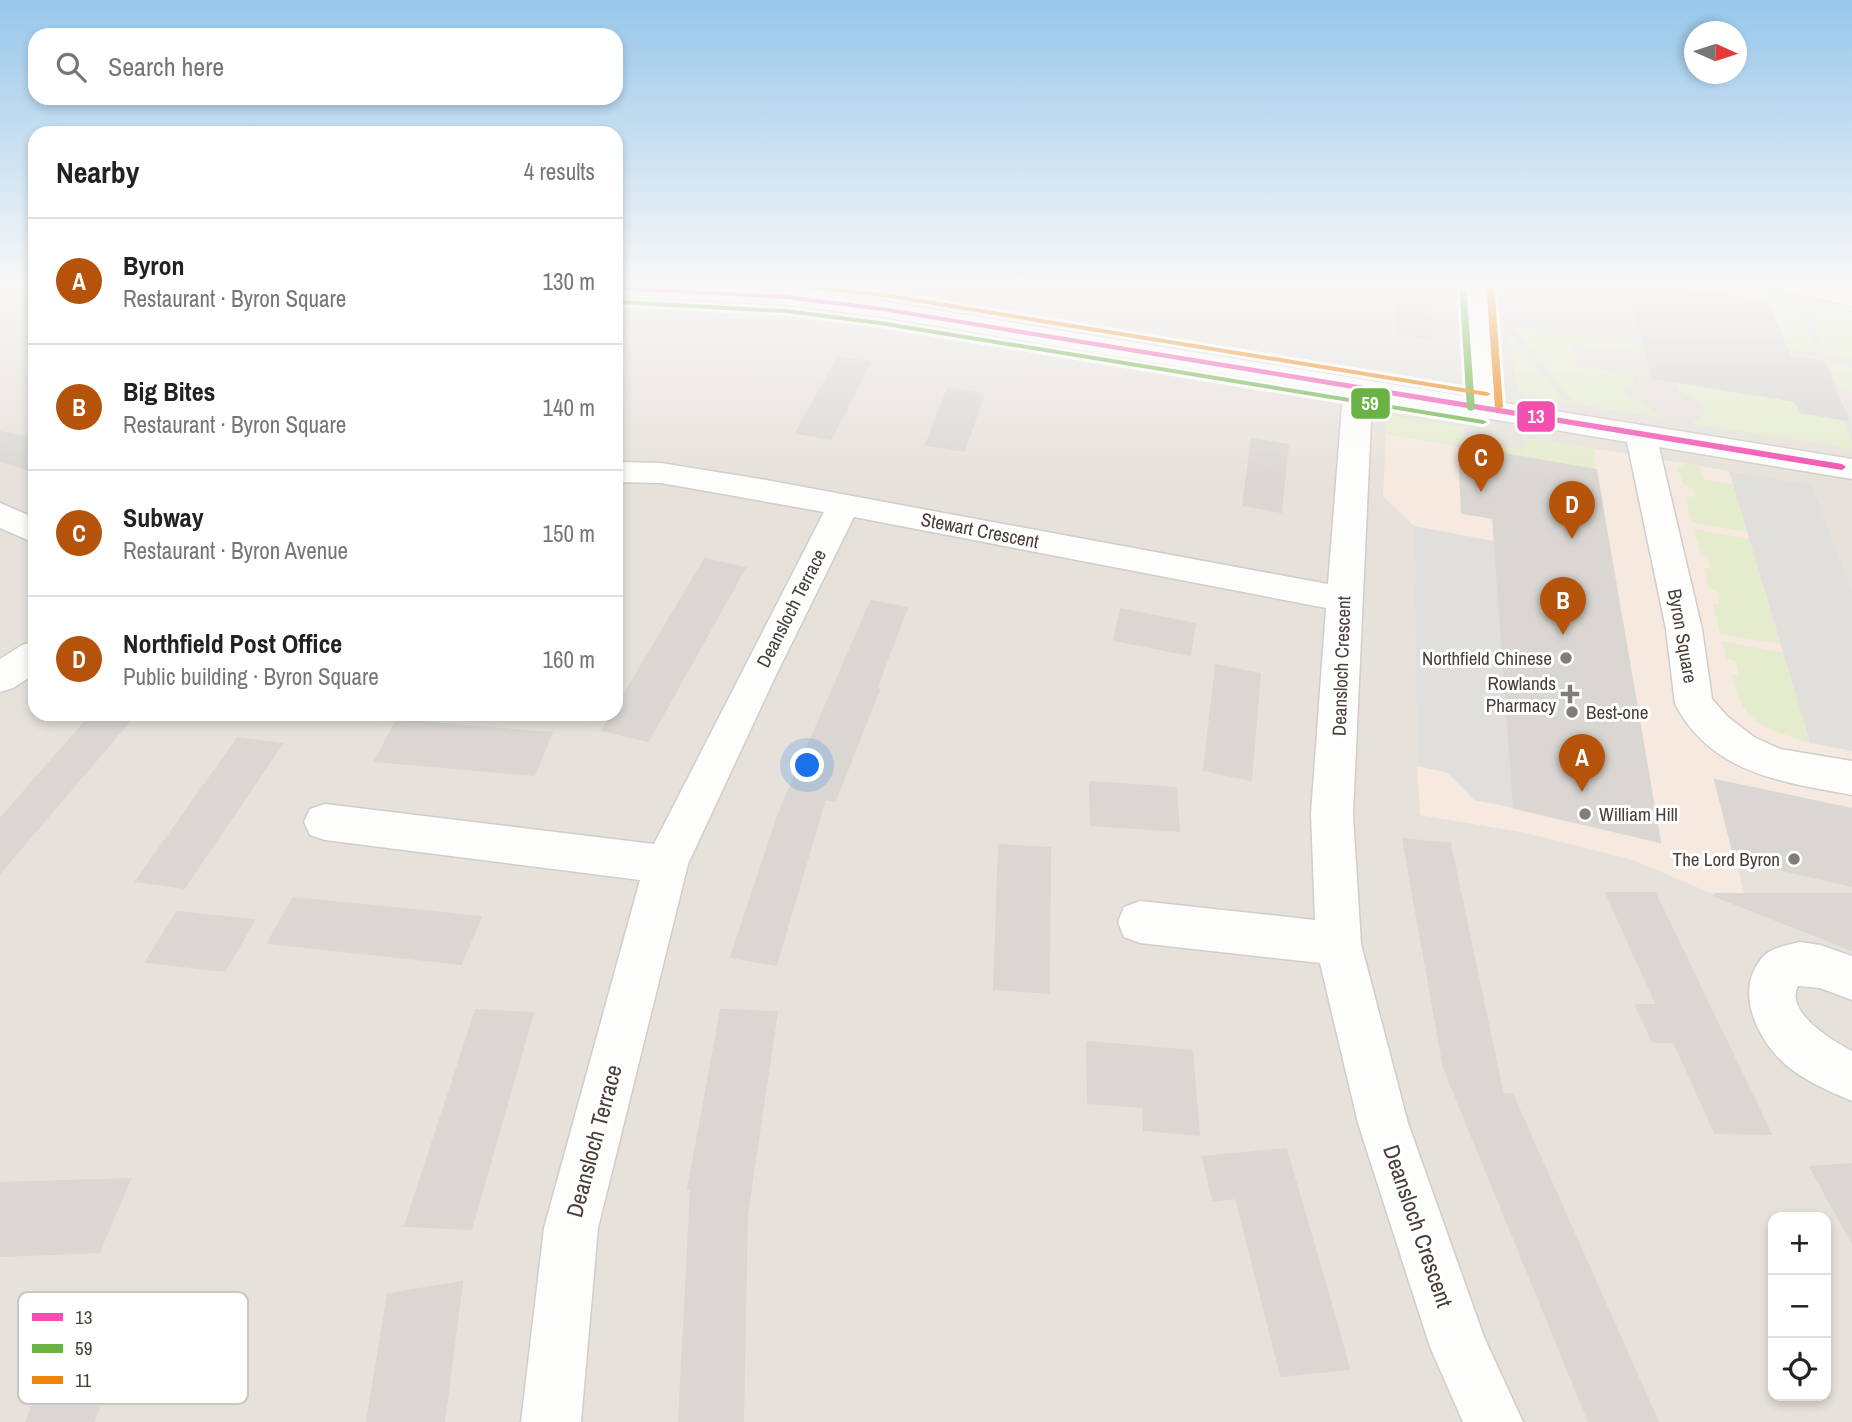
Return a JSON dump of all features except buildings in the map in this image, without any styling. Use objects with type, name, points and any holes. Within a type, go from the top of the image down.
[{"type":"street","points":[[1120,348],[1641,434],[1849,475]]},
{"type":"street","points":[[1481,348],[1485,408]]},
{"type":"street","name":"Deansloch Crescent","points":[[1358,388],[1343,599],[1338,742],[1332,814],[1338,944],[1383,1123],[1459,1347],[1493,1422]]},
{"type":"street","name":"Byron Square","points":[[1641,434],[1684,629],[1695,704],[1714,728],[1740,748],[1774,764],[1852,778]]},
{"type":"street","name":"Stewart Crescent","points":[[623,472],[661,473],[844,504],[1343,599]]},
{"type":"street","name":"Deansloch Terrace","points":[[551,1422],[571,1228],[666,864],[757,675],[844,504]]},
{"type":"street","points":[[0,514],[28,528]]},
{"type":"street","points":[[0,678],[28,660]]},
{"type":"street","points":[[325,822],[666,864]]},
{"type":"street","points":[[1140,922],[1338,944]]},
{"type":"street","points":[[1852,978],[1817,965],[1786,967],[1776,974],[1771,985],[1771,999],[1788,1034],[1827,1065],[1852,1076]]},
{"type":"shaded area","points":[[0,348],[28,348],[28,721],[623,721],[623,348],[1852,348],[1852,1422],[0,1422]]},
{"type":"shaded area","points":[[1386,434],[1595,470],[1593,448],[1812,485],[1852,591],[1852,809],[1716,780],[1748,909],[1633,860],[1526,833],[1420,815],[1414,526],[1383,496]]},
{"type":"shaded area","points":[[1729,471],[1812,485],[1852,591],[1852,751],[1810,743]]},
{"type":"shaded area","points":[[1414,526],[1494,541],[1514,808],[1474,800],[1448,773],[1417,766]]},
{"type":"green space","points":[[1511,348],[1522,348],[1565,402],[1518,393]]},
{"type":"green space","points":[[1530,348],[1573,348],[1576,366],[1632,375],[1634,383],[1620,389],[1663,418],[1576,404]]},
{"type":"green space","points":[[1612,348],[1645,348],[1646,353]]},
{"type":"green space","points":[[1782,348],[1815,348],[1817,353]]},
{"type":"green space","points":[[1823,348],[1852,348],[1852,359],[1825,355]]},
{"type":"green space","points":[[1828,363],[1852,367],[1852,392],[1840,390]]},
{"type":"green space","points":[[1676,382],[1795,401],[1800,412],[1842,419],[1852,441],[1852,449],[1690,423],[1705,415],[1703,404],[1679,390]]},
{"type":"green space","points":[[1395,416],[1464,427],[1464,440],[1524,450],[1523,437],[1593,448],[1596,470],[1386,434],[1387,419]]},
{"type":"green space","points":[[1685,463],[1699,465],[1704,479],[1733,485],[1747,532],[1692,522],[1685,496],[1695,497],[1693,489],[1683,484],[1678,469]]},
{"type":"green space","points":[[1694,529],[1749,539],[1780,644],[1720,634],[1713,604],[1720,605],[1717,591],[1709,589],[1704,568],[1710,568],[1707,556],[1701,555]]},
{"type":"green space","points":[[1722,641],[1783,653],[1810,743],[1768,728],[1749,714],[1736,691],[1731,674],[1739,675],[1736,661],[1726,658]]},
{"type":"transit line","name":"59","points":[[1034,348],[1483,422]]},
{"type":"transit line","name":"13","points":[[1121,348],[1842,467]]},
{"type":"transit line","name":"11","points":[[1209,348],[1487,394]]},
{"type":"transit line","name":"59","points":[[1467,348],[1471,409]]},
{"type":"transit line","name":"11","points":[[1495,348],[1499,407]]},
{"type":"place","name":"Subway","points":[[1481,492]]},
{"type":"place","name":"Northfield Post Office","points":[[1572,539]]},
{"type":"place","name":"Big Bites","points":[[1563,635]]},
{"type":"place","name":"Northfield Chinese","points":[[1566,658]]},
{"type":"place","name":"Rowlands Pharmacy","points":[[1570,694]]},
{"type":"place","name":"Best-one","points":[[1572,712]]},
{"type":"place","name":"Byron","points":[[1582,792]]},
{"type":"place","name":"William Hill","points":[[1585,814]]},
{"type":"place","name":"The Lord Byron","points":[[1794,859]]}]
